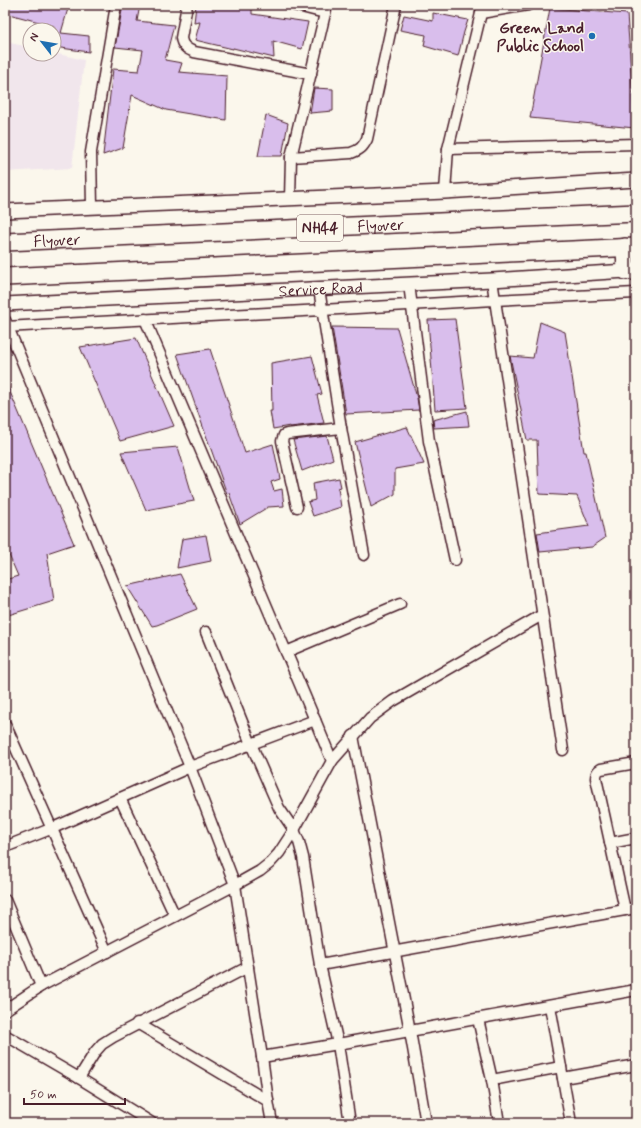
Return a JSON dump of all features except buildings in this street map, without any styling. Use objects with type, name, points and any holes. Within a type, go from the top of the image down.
[{"type":"main road","name":"Flyover","points":[[5,242],[636,213]]},
{"type":"main road","points":[[630,247],[631,271]]},
{"type":"main road","name":"NH44","points":[[5,277],[630,247]]},
{"type":"street","points":[[92,207],[92,152],[116,5]]},
{"type":"street","points":[[187,5],[181,38],[182,43],[188,49],[194,52],[311,74]]},
{"type":"street","points":[[290,199],[291,157],[326,9],[294,5]]},
{"type":"street","points":[[291,157],[351,153],[359,151],[363,146],[367,140],[396,5]]},
{"type":"street","points":[[445,192],[448,149],[482,9],[528,5]]},
{"type":"street","points":[[448,149],[636,144]]},
{"type":"street","points":[[5,211],[445,192],[636,180]]},
{"type":"street","name":"Service Road","points":[[5,304],[492,280],[631,271]]},
{"type":"street","points":[[492,280],[563,750]]},
{"type":"street","points":[[409,284],[429,441],[455,560]]},
{"type":"street","points":[[319,289],[341,428],[364,555]]},
{"type":"street","points":[[272,1123],[235,885],[190,767],[6,325],[636,293]]},
{"type":"street","points":[[145,319],[332,762]]},
{"type":"street","points":[[297,507],[282,441],[284,435],[341,428]]},
{"type":"street","points":[[286,652],[400,604]]},
{"type":"street","points":[[5,1010],[41,986],[260,871],[279,853],[294,830],[332,762],[370,718],[393,701],[542,615]]},
{"type":"street","points":[[206,632],[251,744],[280,808],[294,830],[299,842],[303,857],[320,965],[338,1044],[350,1123]]},
{"type":"street","points":[[5,847],[53,828],[190,767],[315,720]]},
{"type":"street","points":[[5,724],[53,828],[107,952]]},
{"type":"street","points":[[353,736],[410,1031],[426,1123]]},
{"type":"street","points":[[625,910],[596,774],[601,769],[636,763]]},
{"type":"street","points":[[120,798],[175,916]]},
{"type":"street","points":[[610,843],[636,838]]},
{"type":"street","points":[[5,900],[8,917],[41,986]]},
{"type":"street","points":[[320,965],[636,908]]},
{"type":"street","points":[[79,1078],[95,1052],[102,1044],[137,1023],[248,967]]},
{"type":"street","points":[[262,1057],[636,990]]},
{"type":"street","points":[[550,1006],[571,1123]]},
{"type":"street","points":[[478,1019],[492,1080],[499,1123]]},
{"type":"street","points":[[137,1023],[268,1101]]},
{"type":"street","points":[[5,1035],[152,1123]]},
{"type":"street","points":[[563,1078],[636,1065]]},
{"type":"street","points":[[492,1080],[561,1067]]},
{"type":"shaded area","points":[[5,42],[22,45],[22,62],[62,62],[62,55],[84,60],[72,168],[5,172]]},
{"type":"place","name":"Green Land Public School","points":[[592,36]]}]
